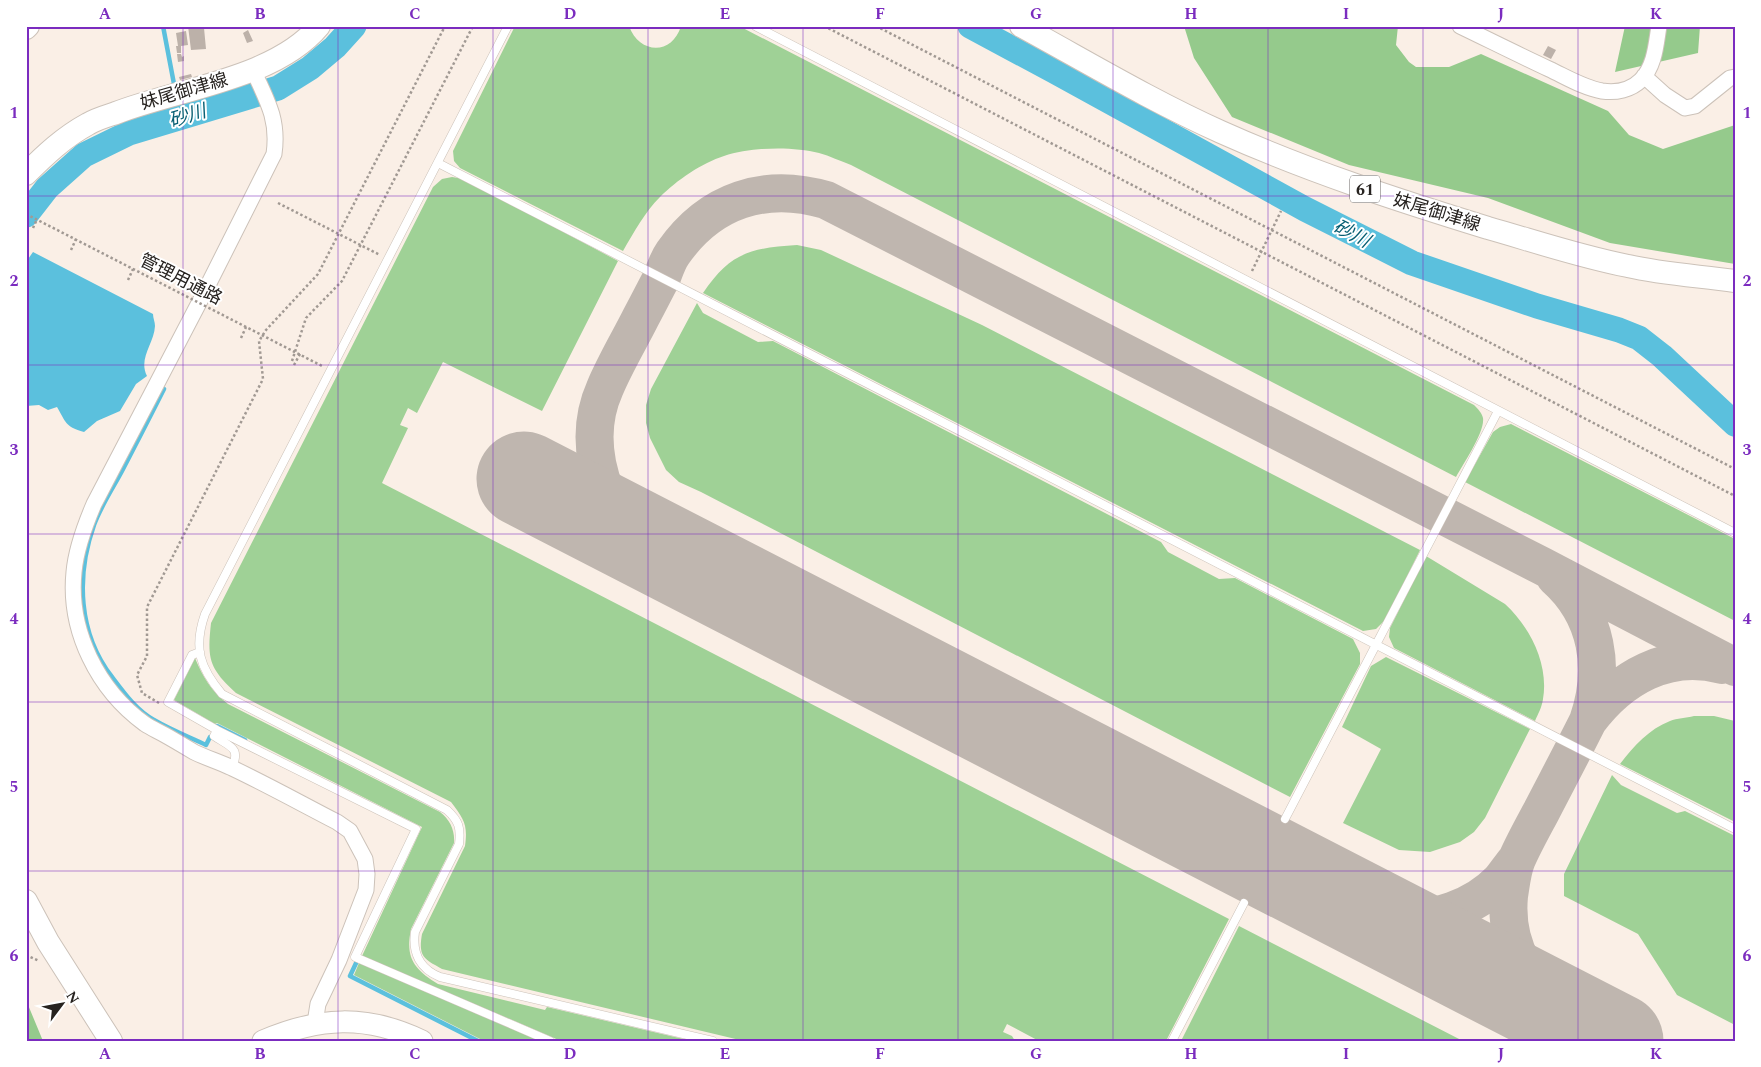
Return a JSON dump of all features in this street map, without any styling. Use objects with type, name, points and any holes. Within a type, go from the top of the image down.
[{"type":"main road","name":"妹尾御津線","points":[[26,174],[54,146],[89,123],[131,107],[215,84],[259,84],[281,57],[313,34],[319,26]]},
{"type":"main road","name":"妹尾御津線","points":[[1021,26],[1149,96],[1219,131],[1286,160],[1352,185],[1559,249],[1629,266],[1735,281]]},
{"type":"main road","points":[[26,901],[48,942],[111,1041]]},
{"type":"main road","points":[[263,1041],[284,1032],[315,1023],[341,1021],[367,1023],[392,1028],[422,1041]]},
{"type":"street","points":[[1460,26],[1576,82],[1601,91],[1616,92],[1626,90],[1644,76],[1654,56],[1659,26]]},
{"type":"street","points":[[1644,76],[1665,96],[1685,108],[1696,106],[1730,78],[1735,77]]},
{"type":"street","points":[[259,84],[275,123],[274,154],[94,504],[84,529],[74,571],[73,588],[75,607],[85,648],[114,697],[146,725],[337,822],[350,831],[365,859],[367,874],[366,890],[339,960],[318,1004],[315,1023]]},
{"type":"lane","points":[[508,26],[205,614],[200,630],[202,663],[210,680],[222,694],[447,810],[456,818],[461,829],[460,844],[416,932],[414,942],[416,952],[418,960],[424,968],[440,977],[710,1040]]},
{"type":"lane","points":[[755,26],[1735,533]]},
{"type":"lane","points":[[438,163],[1735,829]]},
{"type":"lane","points":[[1284,819],[1498,411]]},
{"type":"lane","points":[[200,652],[192,655],[168,702],[217,730],[416,829],[356,957],[550,1041]]},
{"type":"lane","points":[[217,730],[214,736],[232,747],[235,752],[236,757],[232,768]]},
{"type":"lane","points":[[1172,1041],[1244,904]]},
{"type":"path","points":[[166,708],[142,693],[136,675],[147,656],[147,607],[263,380],[259,341],[266,330],[318,274],[446,26]]},
{"type":"path","points":[[292,362],[306,318],[342,281],[473,26]]},
{"type":"path","points":[[824,26],[1735,496]]},
{"type":"path","points":[[876,26],[1735,469]]},
{"type":"path","points":[[278,204],[388,260]]},
{"type":"path","points":[[1247,281],[1281,211]]},
{"type":"path","name":"管理用通路","points":[[26,214],[324,367]]},
{"type":"path","points":[[32,228],[37,219]]},
{"type":"path","points":[[70,250],[76,239]]},
{"type":"path","points":[[128,280],[133,269]]},
{"type":"path","points":[[241,338],[246,327]]},
{"type":"path","points":[[294,365],[300,354]]},
{"type":"green space","points":[[515,26],[629,26],[640,42],[655,48],[663,47],[670,43],[677,36],[681,26],[739,26],[1474,405],[1483,418],[1481,431],[1456,477],[851,165],[819,153],[784,148],[759,149],[735,153],[707,163],[682,178],[660,197],[645,216],[623,251],[460,168],[454,161],[453,151]]},
{"type":"green space","points":[[1184,26],[1398,26],[1396,45],[1409,62],[1416,67],[1449,67],[1481,54],[1608,111],[1629,135],[1663,149],[1735,125],[1735,264],[1610,243],[1488,198],[1349,165],[1232,117],[1194,58]]},
{"type":"green space","points":[[1625,26],[1700,26],[1698,53],[1615,72]]},
{"type":"green space","points":[[452,177],[464,179],[618,261],[542,411],[443,362],[417,413],[408,408],[400,425],[408,428],[382,483],[1229,919],[1166,1041],[1039,1041],[1007,1024],[1003,1032],[1012,1036],[1015,1041],[744,1041],[442,969],[427,960],[421,948],[422,934],[465,846],[465,827],[459,813],[451,802],[236,693],[220,677],[215,669],[209,646],[211,623],[433,187],[442,179]]},
{"type":"green space","points":[[797,245],[821,250],[982,325],[1420,550],[1386,619],[1376,629],[1363,631],[703,293],[722,269],[742,255],[766,248]]},
{"type":"green space","points":[[697,303],[703,313],[758,342],[773,341],[1161,542],[1168,552],[1219,579],[1235,578],[1353,639],[1360,653],[1360,664],[1290,797],[679,482],[666,470],[650,438],[646,423],[646,405],[651,389]]},
{"type":"green space","points":[[1511,424],[1735,539],[1735,621],[1465,482],[1493,432],[1500,427]]},
{"type":"green space","points":[[1426,556],[1505,604],[1530,635],[1540,660],[1544,686],[1541,708],[1535,721],[1394,648],[1389,637],[1390,628]]},
{"type":"green space","points":[[1386,657],[1530,729],[1485,818],[1474,832],[1460,842],[1430,852],[1399,850],[1343,823],[1381,749],[1342,727],[1371,666]]},
{"type":"green space","points":[[195,658],[208,683],[228,704],[440,812],[447,818],[453,830],[454,843],[411,929],[409,939],[409,948],[413,962],[430,979],[438,984],[545,1010],[547,1007],[692,1041],[561,1041],[362,956],[422,827],[217,723],[215,724],[174,700]]},
{"type":"green space","points":[[1694,716],[1714,716],[1735,721],[1735,822],[1620,764],[1636,745],[1662,724]]},
{"type":"green space","points":[[1612,775],[1621,785],[1677,813],[1685,811],[1735,836],[1735,1025],[1677,995],[1638,934],[1564,896],[1564,874]]},
{"type":"green space","points":[[1239,926],[1463,1041],[1181,1041]]},
{"type":"green space","points":[[359,963],[540,1041],[484,1041],[354,975]]},
{"type":"green space","points":[[26,1000],[43,1041],[26,1041]]},
{"type":"water","points":[[33,252],[153,314],[154,333],[144,363],[147,376],[136,384],[120,411],[97,421],[84,432],[69,426],[57,407],[48,410],[39,405],[26,406],[26,262]]},
{"type":"building","points":[[188,26],[203,26],[206,49],[191,50]]},
{"type":"building","points":[[248,30],[253,41],[247,43],[243,33]]},
{"type":"building","points":[[186,31],[188,45],[181,46],[181,53],[177,53],[176,33]]},
{"type":"building","points":[[1548,46],[1556,50],[1551,59],[1543,55]]},
{"type":"building","points":[[177,54],[181,54],[182,57],[184,56],[184,61],[178,62]]},
{"type":"building","points":[[191,74],[192,77],[180,80],[179,77]]},
{"type":"waterway","points":[[163,26],[174,84]]},
{"type":"waterway","name":"砂川","points":[[26,215],[47,188],[84,155],[129,133],[278,88],[310,68],[335,47],[354,26]]},
{"type":"waterway","name":"砂川","points":[[970,26],[1305,209],[1412,263],[1537,306],[1619,330],[1639,338],[1662,356],[1735,424]]},
{"type":"waterway","name":"砂川","points":[[180,111],[181,117]]},
{"type":"waterway","points":[[162,388],[164,389],[94,525],[84,564],[84,604],[92,642],[112,677],[131,701],[142,712],[160,724],[206,745],[210,737]]},
{"type":"waterway","points":[[216,727],[245,740]]},
{"type":"waterway","points":[[357,961],[350,976],[478,1041]]},
{"type":"taxiway","points":[[630,533],[619,517],[602,482],[597,464],[595,426],[598,407],[609,379],[673,253],[704,220],[722,208],[740,200],[761,195],[782,193],[803,195],[826,200],[1542,566],[1735,667]]},
{"type":"taxiway","points":[[1555,577],[1570,592],[1581,608],[1589,626],[1597,663],[1594,701],[1588,721],[1517,859],[1509,896],[1509,915],[1515,949],[1522,964],[1542,991],[1568,1016]]},
{"type":"taxiway","points":[[1588,721],[1615,692],[1630,680],[1647,671],[1683,661],[1702,661],[1722,665]]},
{"type":"taxiway","points":[[1352,906],[1397,918],[1411,919],[1439,915],[1466,905],[1490,890],[1500,881],[1517,859]]},
{"type":"runway","points":[[524,479],[1616,1041]]}]
